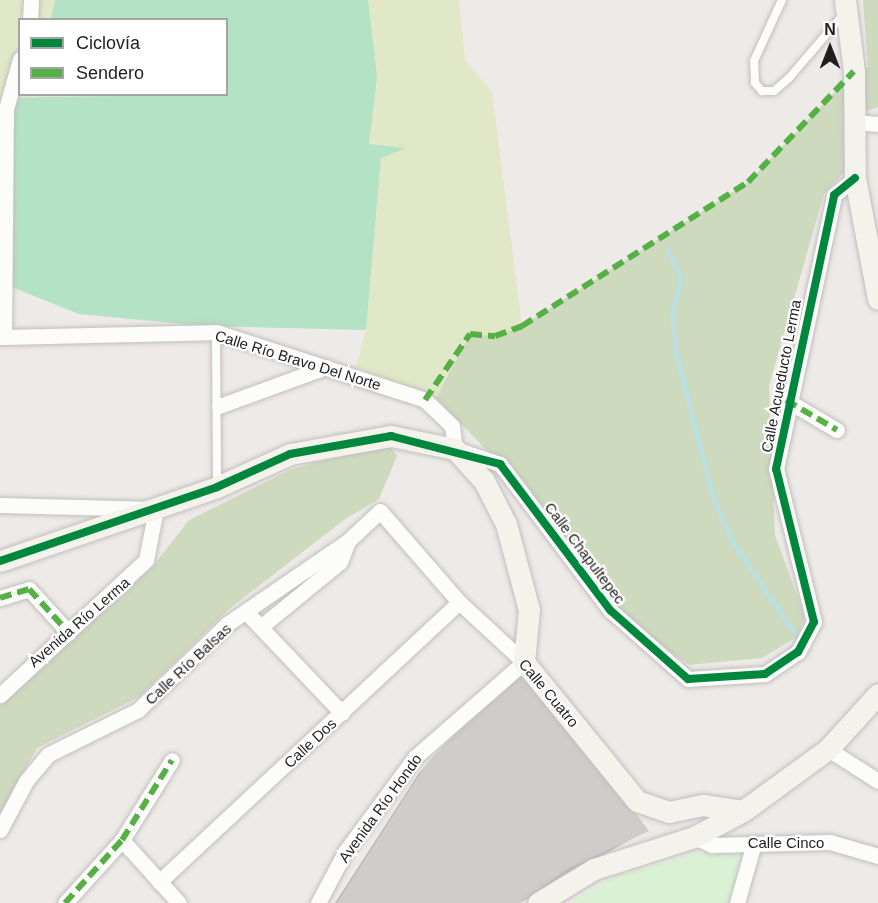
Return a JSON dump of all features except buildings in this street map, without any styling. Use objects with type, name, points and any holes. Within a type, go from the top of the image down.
[{"type":"street","points":[[30,18],[31,0]]},
{"type":"street","points":[[845,6],[854,122],[855,178],[878,299]]},
{"type":"street","points":[[2,337],[2,109],[18,65]]},
{"type":"street","points":[[854,122],[878,124]]},
{"type":"street","name":"Calle Acueducto Lerma","points":[[765,674],[798,652],[814,622],[776,469],[786,400],[834,195],[855,178]]},
{"type":"street","name":"Calle Río Bravo Del Norte","points":[[2,337],[216,332],[425,400],[452,426],[455,449]]},
{"type":"street","points":[[219,406],[326,367]]},
{"type":"street","points":[[786,400],[837,430]]},
{"type":"street","points":[[0,561],[217,487],[290,454],[391,436],[455,449],[484,482],[506,524],[529,610],[524,662]]},
{"type":"street","name":"Calle Chapultepec","points":[[455,449],[500,464],[609,610],[688,679],[765,674]]},
{"type":"street","points":[[0,505],[156,509]]},
{"type":"street","name":"Avenida Río Lerma","points":[[0,695],[146,560],[156,509]]},
{"type":"street","name":"Calle Cuatro","points":[[349,540],[380,511],[459,602],[524,662],[637,801],[669,812],[703,805],[744,811]]},
{"type":"street","points":[[262,625],[340,562],[349,540]]},
{"type":"street","name":"Calle Río Balsas","points":[[0,830],[26,781],[49,754],[138,710],[227,624],[248,614],[349,540]]},
{"type":"street","points":[[0,598],[29,589],[69,633]]},
{"type":"street","name":"Calle Dos","points":[[159,882],[459,602]]},
{"type":"street","points":[[248,614],[262,625],[342,713]]},
{"type":"street","name":"Avenida Río Hondo","points":[[318,903],[345,852],[416,757],[524,662]]},
{"type":"street","points":[[538,903],[594,869],[694,837],[744,811],[828,749],[878,694]]},
{"type":"street","points":[[828,749],[878,781]]},
{"type":"street","points":[[65,903],[122,840],[172,760]]},
{"type":"street","name":"Calle Cinco","points":[[694,837],[712,845],[830,842],[878,856]]},
{"type":"street","points":[[122,840],[179,903]]},
{"type":"street","points":[[737,903],[754,843]]},
{"type":"lane","points":[[782,0],[754,61],[755,83],[762,91],[774,91],[789,78],[845,6]]},
{"type":"lane","points":[[216,332],[219,406],[217,487]]},
{"type":"green space","points":[[0,0],[459,0],[465,60],[492,92],[522,326],[495,336],[470,334],[436,398],[356,367],[366,330],[381,158],[404,148],[199,131],[32,97],[0,106]]},
{"type":"green space","points":[[55,0],[368,0],[377,77],[369,144],[406,148],[381,158],[366,330],[204,326],[79,314],[9,286],[8,98],[228,96],[228,18],[51,18]]},
{"type":"green space","points":[[863,0],[878,0],[878,107],[846,118],[850,166],[824,194],[769,386],[775,535],[805,617],[797,637],[762,658],[689,665],[610,610],[500,464],[436,398],[470,334],[495,336],[522,326],[748,182],[854,72],[868,67]]},
{"type":"green space","points":[[388,443],[397,456],[379,499],[344,520],[229,609],[139,697],[37,748],[0,814],[0,704],[153,566],[189,520],[292,469]]},
{"type":"green space","points":[[743,850],[730,903],[569,903],[614,877],[700,852]]},
{"type":"waterway","points":[[668,250],[681,278],[672,314],[675,349],[713,498],[734,544],[797,637]]},
{"type":"marked path","points":[[425,400],[470,334],[495,336],[522,326],[748,182],[854,71]]},
{"type":"marked path","points":[[786,400],[837,430]]},
{"type":"marked path","points":[[0,598],[29,589],[69,633]]},
{"type":"marked path","points":[[65,903],[122,840],[172,760]]},
{"type":"cycle path","points":[[0,561],[217,487],[290,454],[391,436],[500,464],[610,610],[688,679],[765,674],[798,652],[814,622],[776,469],[834,195],[855,178]]}]
